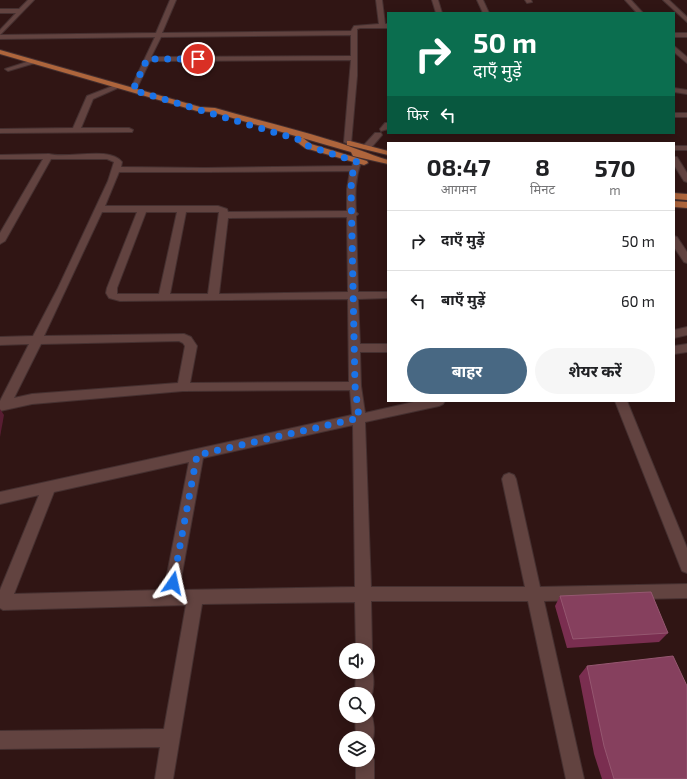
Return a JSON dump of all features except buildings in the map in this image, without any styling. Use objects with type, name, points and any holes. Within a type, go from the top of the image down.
[{"type":"main road","points":[[0,52],[200,109],[212,110],[241,120],[303,137],[348,142],[387,153]]},
{"type":"main road","points":[[303,137],[308,146],[387,170]]},
{"type":"main road","points":[[358,161],[387,162]]},
{"type":"main road","points":[[675,196],[687,196]]},
{"type":"main road","points":[[675,204],[687,205]]},
{"type":"main road","points":[[675,212],[687,213]]},
{"type":"street","points":[[0,33],[32,0]]},
{"type":"street","points":[[133,90],[173,0]]},
{"type":"street","points":[[348,142],[354,76],[353,33],[356,27],[385,26],[379,0]]},
{"type":"street","points":[[436,0],[440,12]]},
{"type":"street","points":[[480,0],[486,12]]},
{"type":"street","points":[[628,0],[639,12]]},
{"type":"street","points":[[666,0],[687,20]]},
{"type":"street","points":[[0,11],[21,11]]},
{"type":"street","points":[[679,13],[687,13]]},
{"type":"street","points":[[0,37],[353,33]]},
{"type":"street","points":[[675,35],[687,35]]},
{"type":"street","points":[[675,49],[687,61]]},
{"type":"street","points":[[147,59],[354,58]]},
{"type":"street","points":[[8,69],[33,62]]},
{"type":"street","points":[[76,130],[90,98],[118,86]]},
{"type":"street","points":[[675,90],[685,94]]},
{"type":"street","points":[[675,115],[687,115]]},
{"type":"street","points":[[0,131],[129,130]]},
{"type":"street","points":[[367,147],[383,130]]},
{"type":"street","points":[[675,148],[687,148]]},
{"type":"street","points":[[0,241],[49,156]]},
{"type":"street","points":[[0,157],[107,157],[115,158],[118,162],[117,169],[63,288],[2,405]]},
{"type":"street","points":[[117,169],[205,170],[358,161],[351,189],[355,386],[359,418],[364,643]]},
{"type":"street","points":[[675,161],[687,179]]},
{"type":"street","points":[[99,209],[182,209],[224,211],[225,215],[213,296]]},
{"type":"street","points":[[143,209],[111,293],[113,296],[120,298],[387,295]]},
{"type":"street","points":[[164,297],[182,209]]},
{"type":"street","points":[[225,215],[352,214]]},
{"type":"street","points":[[675,241],[687,260]]},
{"type":"street","points":[[675,334],[687,331]]},
{"type":"street","points":[[0,342],[180,337],[188,340],[191,346],[183,387]]},
{"type":"street","points":[[355,348],[387,348]]},
{"type":"street","points":[[675,350],[687,348]]},
{"type":"street","points":[[2,405],[32,399],[183,387],[355,386]]},
{"type":"street","points":[[0,498],[434,402]]},
{"type":"street","points":[[621,402],[687,566]]},
{"type":"street","points":[[170,597],[197,455]]},
{"type":"street","points":[[509,478],[575,779]]},
{"type":"street","points":[[49,487],[1,605],[195,596],[535,594],[687,590]]},
{"type":"street","points":[[164,779],[195,596]]},
{"type":"street","points":[[0,740],[171,738]]},
{"type":"street","points":[[365,767],[365,779]]},
{"type":"route","points":[[173,583],[197,455],[359,418],[355,386],[351,189],[352,175],[357,162],[308,146],[300,140],[133,90],[147,59],[198,59]]}]
